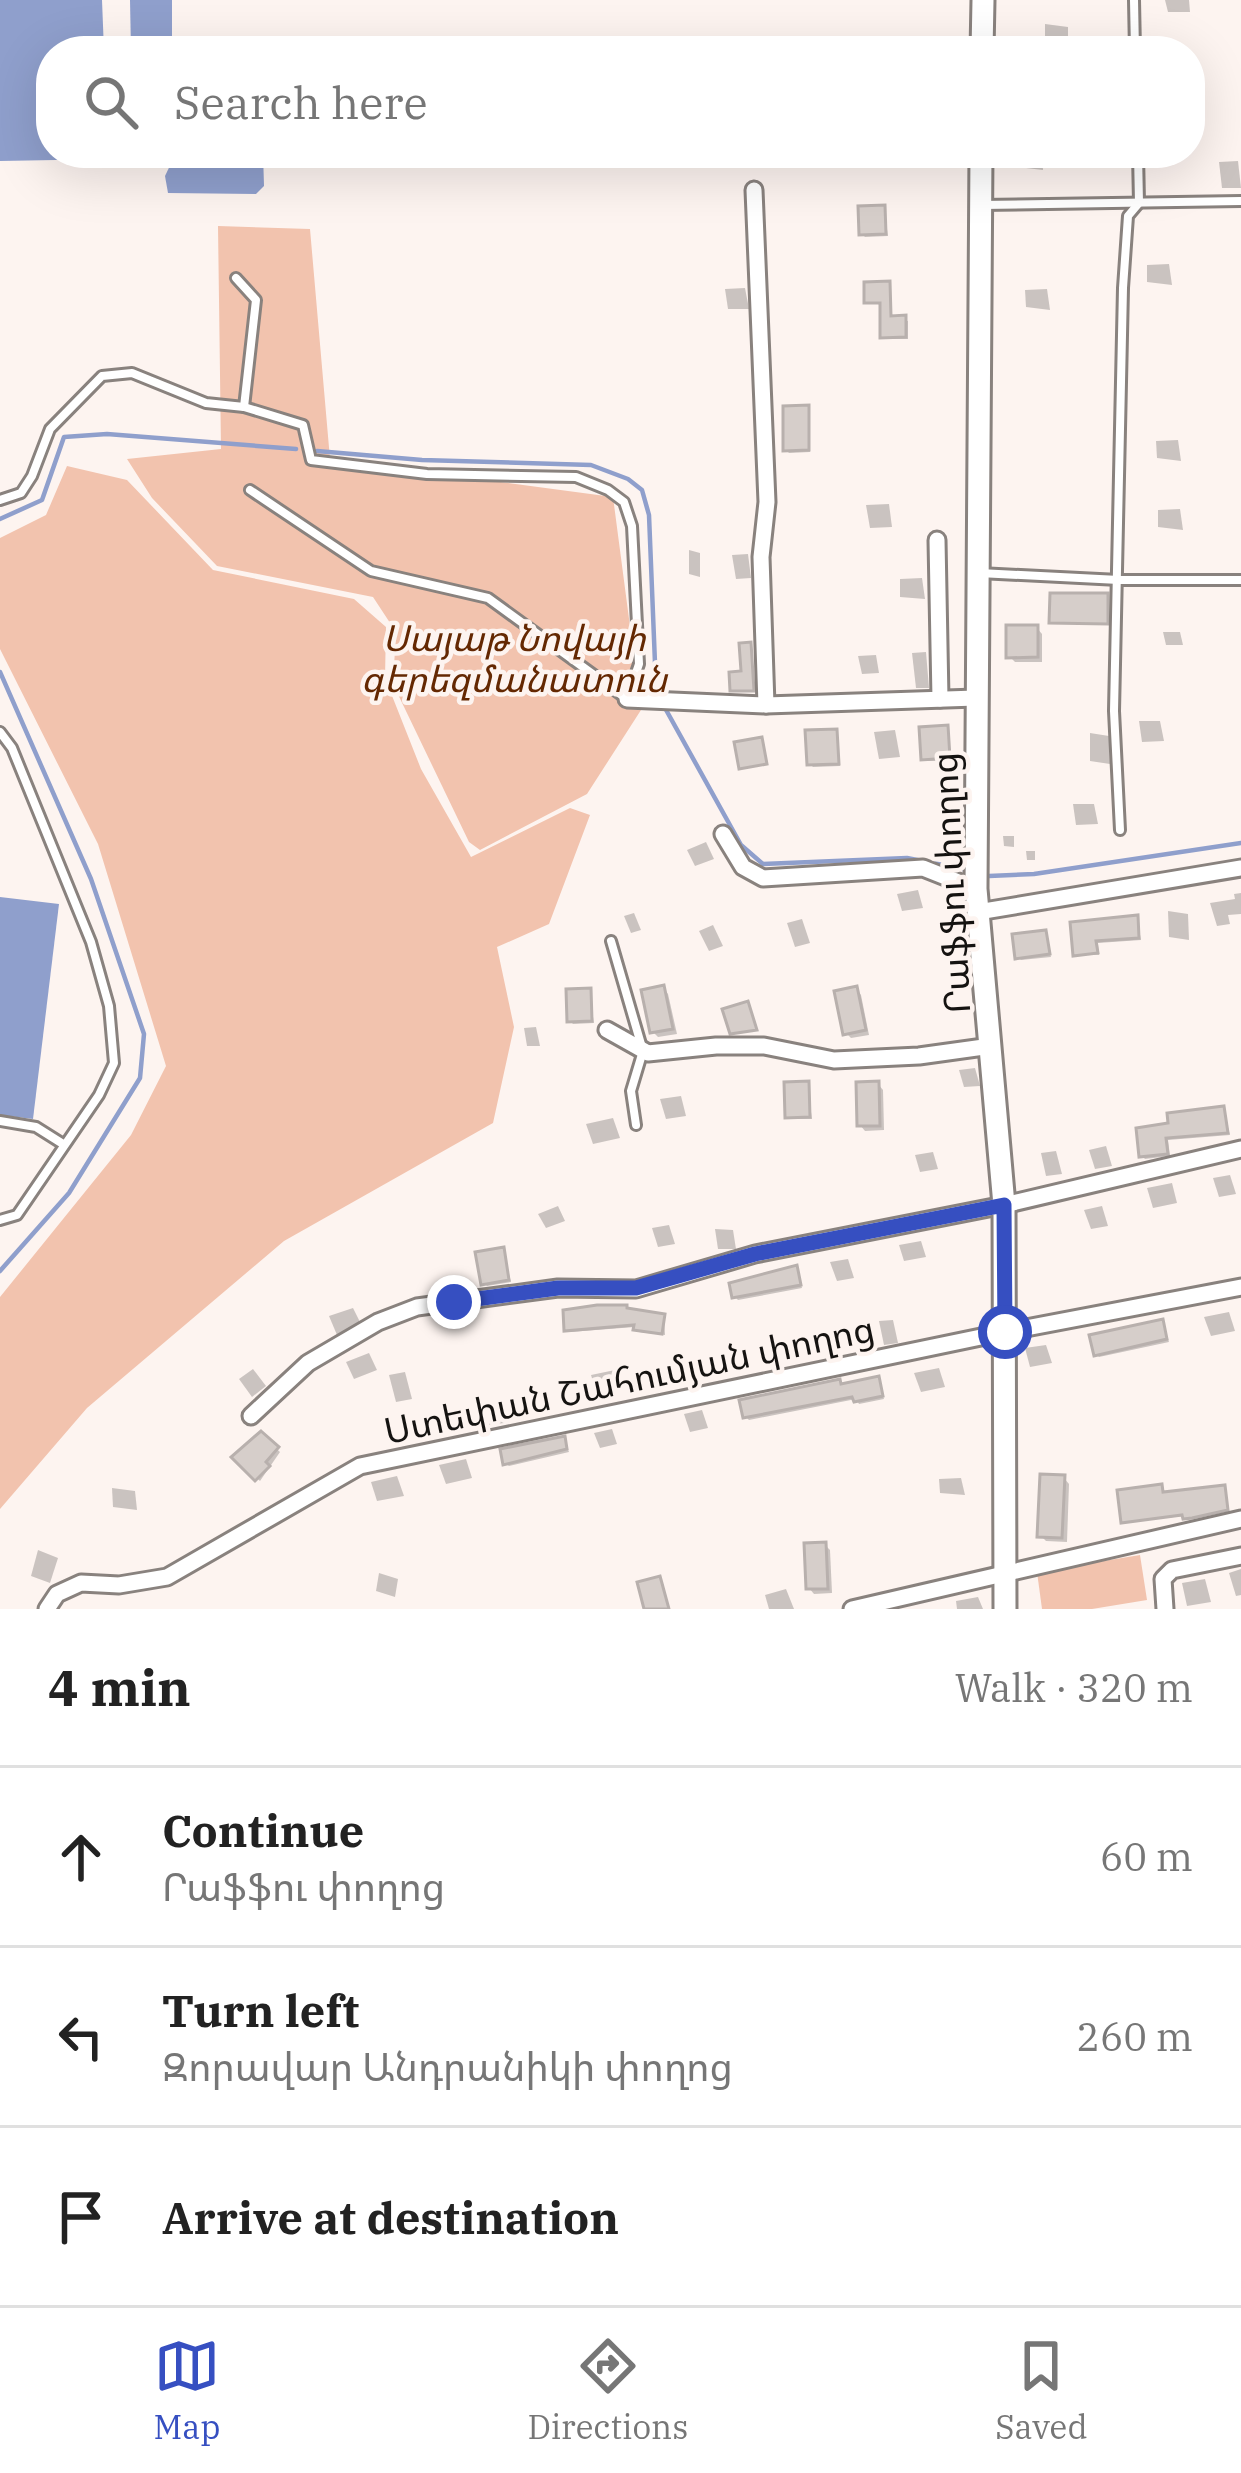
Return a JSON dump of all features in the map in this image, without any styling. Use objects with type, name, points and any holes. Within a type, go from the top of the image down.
[{"type":"main road","points":[[982,36],[983,0]]},
{"type":"main road","name":"Րաֆֆու փողոց","points":[[981,168],[977,901],[1004,1205],[1005,1609]]},
{"type":"street","points":[[754,190],[767,502],[761,557],[766,705]]},
{"type":"street","points":[[937,540],[940,699]]},
{"type":"street","points":[[627,699],[766,705],[976,698]]},
{"type":"street","points":[[723,834],[743,867],[764,878],[923,868],[977,901],[1241,868]]},
{"type":"street","points":[[607,1030],[643,1051],[661,1053],[764,1046],[834,1060],[991,1046]]},
{"type":"street","points":[[251,1416],[308,1363],[378,1322],[417,1307],[558,1288],[636,1288],[755,1254],[1004,1205],[1241,1149]]},
{"type":"street","name":"Ստեփան Շահումյան փողոց","points":[[52,1602],[81,1583],[118,1586],[166,1577],[360,1466],[1241,1287]]},
{"type":"street","points":[[852,1609],[1241,1519]]},
{"type":"street","points":[[1165,1609],[1163,1579],[1172,1570],[1241,1556]]},
{"type":"lane","points":[[1134,0],[1135,36]]},
{"type":"lane","points":[[1120,830],[1114,711],[1123,288],[1128,216],[1139,203],[1138,168]]},
{"type":"lane","points":[[980,205],[1241,201]]},
{"type":"lane","points":[[236,278],[256,300],[244,407]]},
{"type":"lane","points":[[0,500],[21,493],[50,429],[102,376],[132,374],[206,403],[244,407],[302,425],[310,460],[427,474],[577,477],[624,502],[632,526],[639,664],[627,699],[488,598],[371,571],[250,490]]},
{"type":"lane","points":[[979,573],[1241,580]]},
{"type":"lane","points":[[0,732],[12,748],[65,875],[109,1006],[115,1063],[100,1095],[17,1215],[0,1220]]},
{"type":"lane","points":[[611,941],[643,1051],[631,1090],[636,1125]]},
{"type":"lane","points":[[0,1121],[36,1127],[63,1144]]},
{"type":"green space","name":"Սայաթ Նովայի գերեզմանատուն","points":[[218,226],[310,229],[330,459],[613,497],[641,710],[587,794],[480,850],[469,842],[393,684],[396,632],[373,597],[217,566],[152,498],[127,459],[221,449]]},
{"type":"green space","points":[[67,466],[127,480],[213,570],[354,599],[386,627],[385,678],[421,769],[471,857],[570,808],[590,815],[549,924],[497,947],[514,1027],[493,1123],[284,1241],[87,1408],[0,1509],[0,1297],[131,1135],[166,1066],[98,844],[0,649],[0,538],[46,515]]},
{"type":"green space","points":[[1140,1555],[1147,1600],[1092,1609],[1042,1609],[1037,1572]]},
{"type":"water","points":[[0,0],[102,0],[103,36],[36,36],[36,160],[0,161]]},
{"type":"water","points":[[130,0],[172,0],[172,36],[131,36]]},
{"type":"water","points":[[169,168],[263,168],[264,186],[256,194],[168,193]]},
{"type":"water","points":[[0,897],[59,904],[33,1119],[0,1115]]},
{"type":"building","points":[[885,205],[886,234],[859,235],[858,206]]},
{"type":"building","points":[[890,281],[891,316],[906,315],[906,337],[880,338],[880,303],[864,303],[864,282]]},
{"type":"building","points":[[809,405],[809,450],[783,451],[783,406]]},
{"type":"building","points":[[1050,593],[1108,593],[1108,624],[1049,623]]},
{"type":"building","points":[[1006,625],[1038,625],[1038,657],[1006,658]]},
{"type":"building","points":[[751,642],[754,691],[730,691],[729,672],[741,671],[739,643]]},
{"type":"building","points":[[948,725],[950,758],[921,760],[919,727]]},
{"type":"building","points":[[837,729],[839,764],[807,765],[805,730]]},
{"type":"building","points":[[762,737],[767,764],[739,769],[734,742]]},
{"type":"building","points":[[1138,915],[1139,938],[1096,941],[1098,953],[1073,956],[1070,922]]},
{"type":"building","points":[[1046,930],[1050,954],[1015,959],[1012,934]]},
{"type":"building","points":[[664,985],[673,1029],[650,1033],[641,990]]},
{"type":"building","points":[[857,986],[866,1030],[843,1035],[834,991]]},
{"type":"building","points":[[591,988],[592,1021],[567,1022],[566,989]]},
{"type":"building","points":[[748,1001],[757,1030],[730,1034],[722,1009]]},
{"type":"building","points":[[809,1081],[810,1117],[785,1118],[784,1082]]},
{"type":"building","points":[[879,1081],[880,1126],[857,1126],[856,1082]]},
{"type":"building","points":[[1224,1106],[1228,1133],[1166,1138],[1168,1154],[1139,1157],[1136,1128],[1168,1123],[1167,1113]]},
{"type":"building","points":[[504,1247],[509,1280],[481,1285],[475,1252]]},
{"type":"building","points":[[797,1265],[801,1285],[732,1298],[729,1283]]},
{"type":"building","points":[[627,1305],[665,1314],[662,1334],[633,1330],[634,1325],[564,1331],[563,1310]]},
{"type":"building","points":[[1163,1319],[1167,1339],[1094,1356],[1089,1335]]},
{"type":"building","points":[[879,1376],[883,1396],[854,1402],[852,1397],[743,1418],[739,1400],[840,1379],[841,1384]]},
{"type":"building","points":[[261,1431],[279,1447],[266,1462],[270,1466],[255,1481],[231,1457]]},
{"type":"building","points":[[565,1436],[567,1449],[503,1465],[500,1449]]},
{"type":"building","points":[[1040,1474],[1065,1475],[1062,1538],[1037,1537]]},
{"type":"building","points":[[1162,1484],[1163,1492],[1225,1485],[1228,1510],[1121,1523],[1117,1490]]},
{"type":"building","points":[[826,1542],[828,1589],[806,1589],[804,1543]]},
{"type":"building","points":[[660,1576],[669,1609],[644,1609],[637,1582]]},
{"type":"waterway","points":[[0,519],[42,500],[64,437],[107,434],[296,449]]},
{"type":"waterway","points":[[317,451],[422,460],[591,465],[628,479],[642,490],[649,515],[656,688]]},
{"type":"waterway","points":[[0,672],[91,879],[144,1034],[140,1078],[69,1193],[0,1271]]},
{"type":"waterway","points":[[665,708],[741,845],[763,864],[907,858],[963,869]]},
{"type":"waterway","points":[[989,876],[1034,874],[1241,843]]},
{"type":"route","points":[[454,1302],[558,1288],[636,1288],[755,1254],[1004,1205],[1005,1332]]}]
